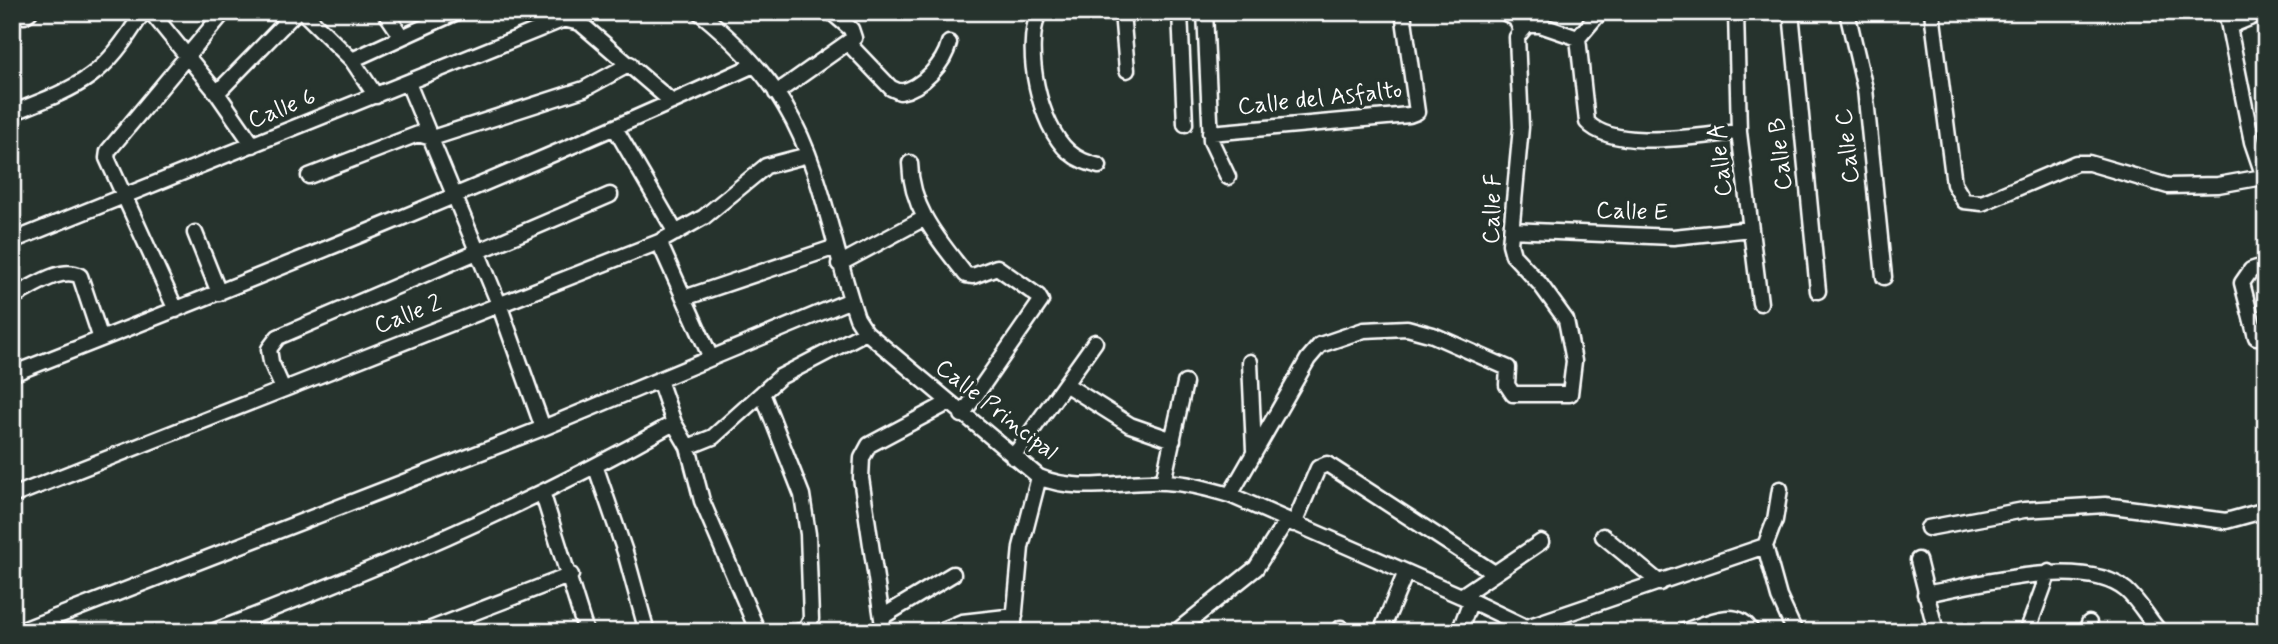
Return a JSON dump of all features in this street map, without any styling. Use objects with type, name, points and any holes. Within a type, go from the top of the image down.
[{"type":"street","points":[[12,113],[78,86],[98,72],[121,48],[143,12]]},
{"type":"street","points":[[151,12],[217,93],[253,145]]},
{"type":"street","points":[[176,310],[107,158],[108,151],[224,12]]},
{"type":"street","points":[[217,93],[296,12]]},
{"type":"street","points":[[303,12],[352,60],[376,96]]},
{"type":"street","points":[[385,12],[402,37]]},
{"type":"street","points":[[352,60],[457,12]]},
{"type":"street","points":[[533,12],[580,23],[672,102]]},
{"type":"street","name":"Calle Principal","points":[[699,12],[754,65],[776,93],[808,155],[839,264],[851,300],[866,332],[1039,477],[1070,486],[1163,482],[1193,484],[1230,495],[1466,598],[1531,630]]},
{"type":"street","points":[[776,93],[854,38],[854,32],[831,12]]},
{"type":"street","points":[[1039,12],[1035,24],[1033,66],[1037,93],[1047,118],[1067,151],[1079,160],[1099,166]]},
{"type":"street","points":[[1122,12],[1127,70]]},
{"type":"street","points":[[1180,12],[1185,124]]},
{"type":"street","points":[[1205,12],[1210,133],[1215,153],[1228,177]]},
{"type":"street","name":"Calle del Asfalto","points":[[1210,133],[1417,112],[1403,12]]},
{"type":"street","points":[[1504,12],[1516,19],[1521,30],[1527,25],[1539,25],[1578,38]]},
{"type":"street","points":[[1600,12],[1578,38],[1587,122],[1595,131],[1648,140],[1739,132]]},
{"type":"street","name":"Calle A","points":[[1736,12],[1739,132],[1760,303]]},
{"type":"street","name":"Calle B","points":[[1791,12],[1818,291]]},
{"type":"street","name":"Calle C","points":[[1847,12],[1865,89],[1884,277]]},
{"type":"street","points":[[1933,12],[1955,184],[1964,201],[1982,203],[2077,163],[2089,163],[2168,186],[2218,185],[2264,180],[2241,90],[2228,19],[2264,12]]},
{"type":"street","name":"Calle 6","points":[[12,241],[567,18]]},
{"type":"street","name":"Calle F","points":[[1254,450],[1308,359],[1320,345],[1364,330],[1407,328],[1433,335],[1504,365],[1508,374],[1507,385],[1513,394],[1564,397],[1573,389],[1574,361],[1566,320],[1540,284],[1513,255],[1512,230],[1521,127],[1517,37],[1521,30]]},
{"type":"street","points":[[848,43],[891,88],[900,92],[935,69],[943,60],[949,43]]},
{"type":"street","points":[[309,176],[418,134],[432,138],[584,89],[630,64]]},
{"type":"street","points":[[12,374],[219,293],[452,196],[615,128],[754,65]]},
{"type":"street","points":[[408,83],[432,138],[452,196],[499,304],[543,428]]},
{"type":"street","points":[[615,128],[676,233]]},
{"type":"street","name":"Calle 2","points":[[12,496],[659,242],[704,217],[766,166],[808,155]]},
{"type":"street","points":[[910,163],[911,180],[923,219],[966,275],[973,276],[998,267],[1041,301],[962,415]]},
{"type":"street","points":[[283,389],[271,362],[269,349],[278,337],[610,195]]},
{"type":"street","points":[[839,264],[923,219]]},
{"type":"street","name":"Calle E","points":[[1512,230],[1673,237],[1751,229]]},
{"type":"street","points":[[195,233],[219,293]]},
{"type":"street","points":[[659,242],[710,358]]},
{"type":"street","points":[[684,298],[836,247]]},
{"type":"street","points":[[2256,337],[2242,283],[2251,270],[2266,265]]},
{"type":"street","points":[[12,298],[61,274],[74,272],[80,276],[101,339]]},
{"type":"street","points":[[17,632],[543,428],[851,300]]},
{"type":"street","points":[[688,447],[713,437],[780,377],[809,359],[866,332]]},
{"type":"street","points":[[1013,457],[1095,342]]},
{"type":"street","points":[[1230,495],[1254,450],[1250,362]]},
{"type":"street","points":[[659,380],[674,423],[688,447],[702,501],[735,571],[758,632]]},
{"type":"street","points":[[1163,482],[1185,383]]},
{"type":"street","points":[[1065,384],[1130,425],[1172,440]]},
{"type":"street","points":[[762,393],[802,495],[808,534],[811,619],[806,629],[798,632]]},
{"type":"street","points":[[884,632],[861,478],[862,458],[869,445],[948,403]]},
{"type":"street","points":[[212,632],[420,550],[542,495],[596,468],[674,423]]},
{"type":"street","points":[[1175,632],[1256,568],[1290,522],[1318,468],[1327,464],[1493,572]]},
{"type":"street","points":[[596,468],[625,552],[647,632]]},
{"type":"street","points":[[1013,632],[1021,547],[1039,477]]},
{"type":"street","points":[[1780,489],[1775,520],[1765,546],[1779,597],[1795,632]]},
{"type":"street","points":[[542,495],[570,575],[586,632]]},
{"type":"street","points":[[1928,528],[2024,510],[2105,505],[2226,521],[2266,510]]},
{"type":"street","points":[[1603,536],[1660,583]]},
{"type":"street","points":[[1459,632],[1466,598],[1493,572],[1541,542]]},
{"type":"street","points":[[1531,630],[1765,546]]},
{"type":"street","points":[[1918,560],[1936,632]]},
{"type":"street","points":[[1381,632],[1406,572]]},
{"type":"street","points":[[1925,594],[2049,572],[2114,583],[2125,589],[2160,632]]},
{"type":"street","points":[[2027,632],[2049,572]]},
{"type":"street","points":[[882,617],[953,574]]},
{"type":"street","points":[[423,632],[570,575]]},
{"type":"street","points":[[938,632],[962,622],[1015,616]]},
{"type":"street","points":[[1683,632],[1726,617],[1737,617],[1746,622],[1752,632]]}]
